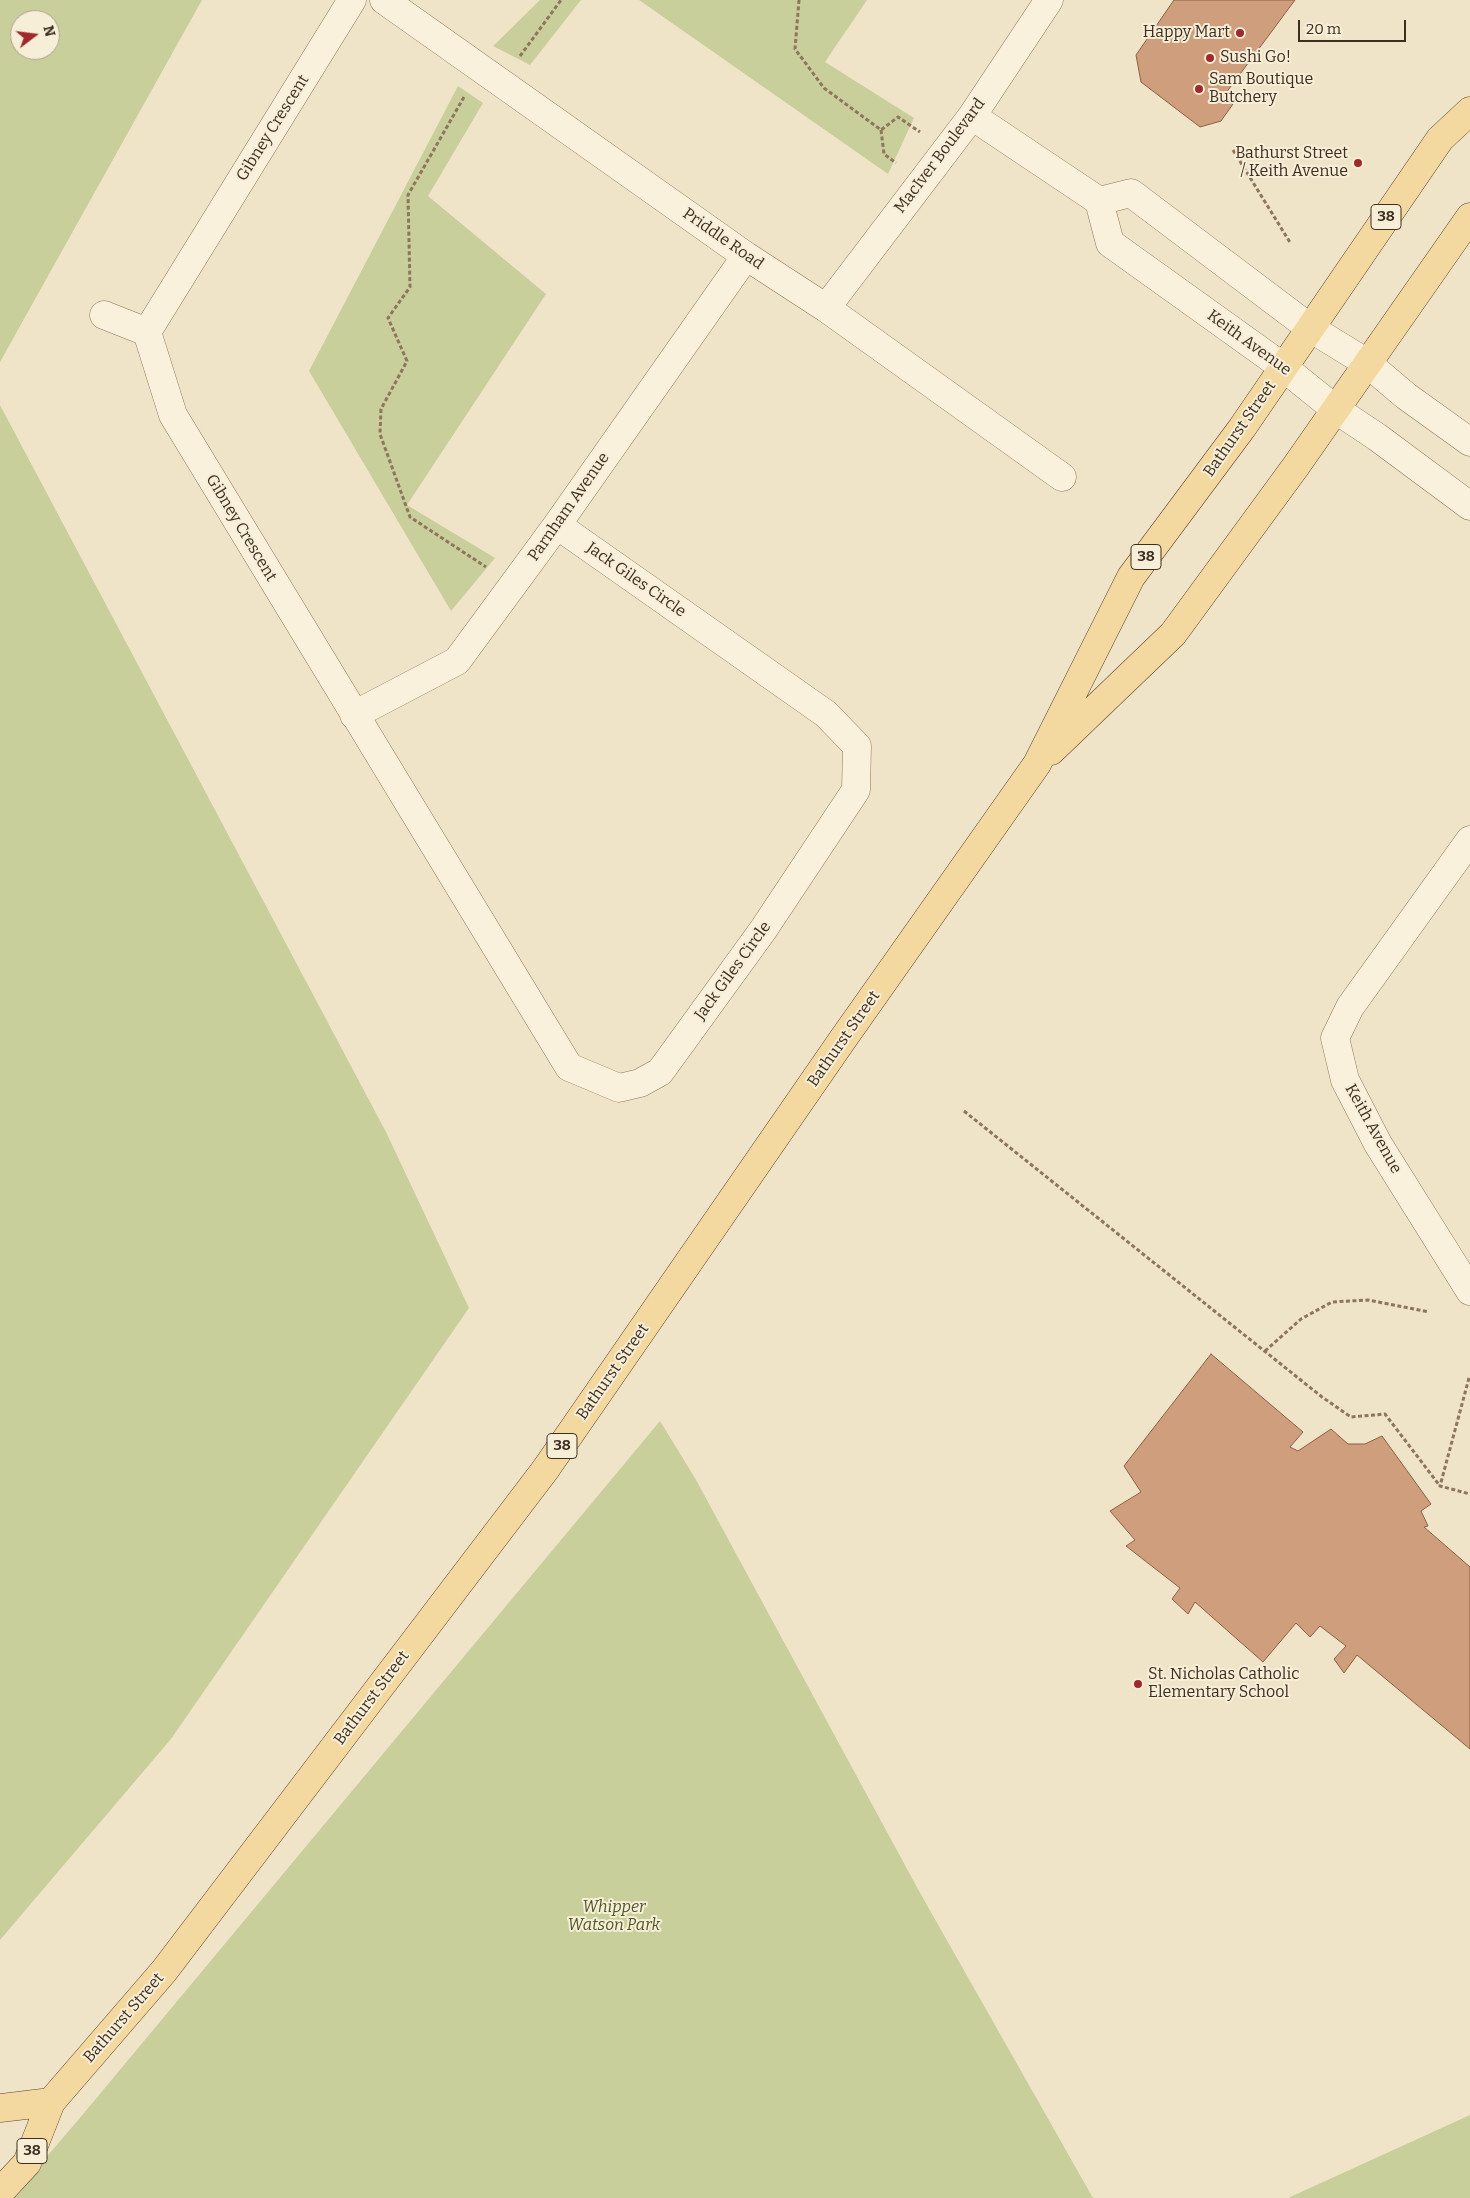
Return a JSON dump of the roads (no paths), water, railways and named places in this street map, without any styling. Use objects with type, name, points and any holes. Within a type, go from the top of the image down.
[{"type":"main road","name":"Bathurst Street","points":[[0,2192],[27,2164],[51,2102],[164,1971],[545,1470],[843,1039],[1037,764],[1131,577],[1242,428],[1440,139],[1470,112]]},
{"type":"main road","name":"Bathurst Street","points":[[1037,764],[1173,634],[1296,466],[1470,217]]},
{"type":"main road","points":[[0,2108],[51,2102]]},
{"type":"street","name":"Gibney Crescent","points":[[352,0],[147,332],[173,415],[354,715]]},
{"type":"street","name":"Priddle Road","points":[[384,0],[746,256],[826,308],[1062,477]]},
{"type":"street","name":"MacIver Boulevard","points":[[826,308],[972,116],[1049,0]]},
{"type":"street","points":[[972,116],[1099,201],[1131,193],[1310,328],[1367,364],[1406,396],[1470,442]]},
{"type":"street","name":"Keith Avenue","points":[[1099,201],[1110,243],[1283,367],[1335,409],[1377,437],[1470,506]]},
{"type":"street","name":"Parnham Avenue","points":[[354,715],[457,661],[557,525],[746,256]]},
{"type":"street","points":[[104,315],[147,332]]},
{"type":"street","name":"Jack Giles Circle","points":[[354,715],[569,1067],[619,1088],[640,1083],[660,1072],[763,930],[856,790],[857,746],[826,714],[557,525]]},
{"type":"street","name":"Keith Avenue","points":[[1470,840],[1350,1007],[1335,1038],[1345,1080],[1378,1144],[1470,1291]]},
{"type":"place","name":"Happy Mart","points":[[1240,33]]},
{"type":"place","name":"Sushi Go!","points":[[1210,58]]},
{"type":"place","name":"Sam Boutique Butchery","points":[[1199,89]]},
{"type":"place","name":"Bathurst Street / Keith Avenue","points":[[1358,163]]},
{"type":"place","name":"St. Nicholas Catholic Elementary School","points":[[1138,1684]]},
{"type":"park label","name":"Whipper Watson Park","points":[[614,1917]]}]
